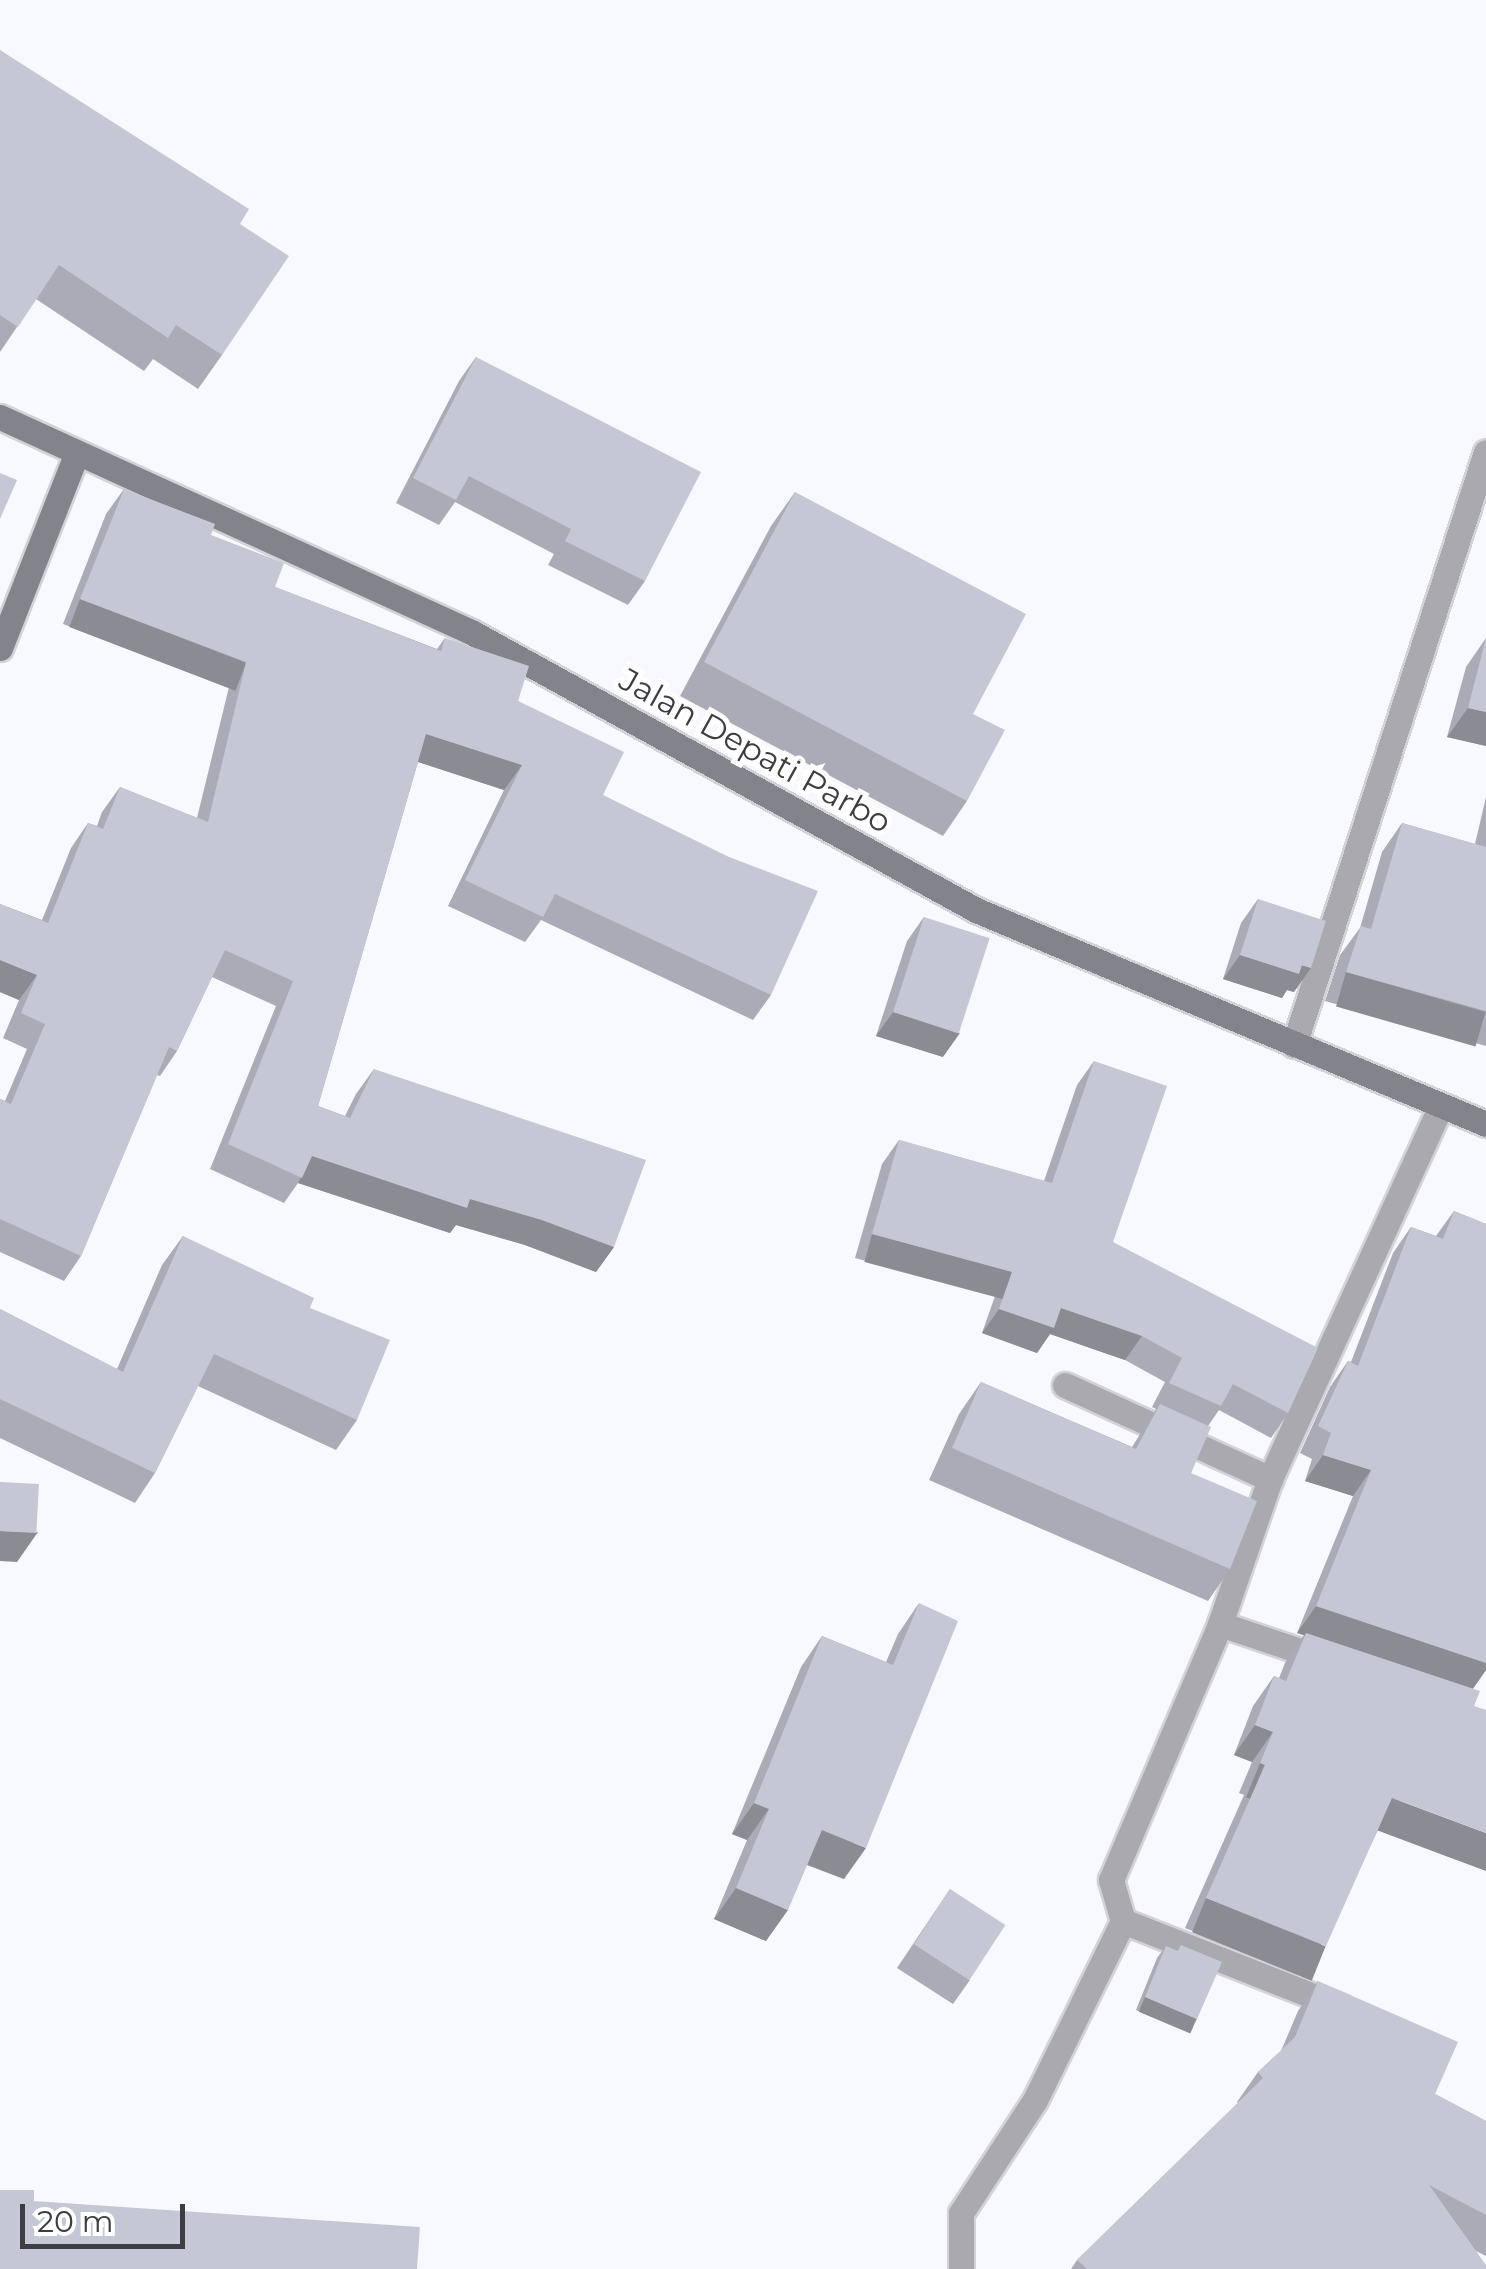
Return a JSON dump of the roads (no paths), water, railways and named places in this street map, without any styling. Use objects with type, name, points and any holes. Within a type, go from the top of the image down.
[{"type":"street","name":"Jalan Depati Parbo","points":[[0,417],[473,633],[976,910],[1486,1124]]},
{"type":"street","points":[[1294,1045],[1486,452]]},
{"type":"street","points":[[0,648],[76,455]]},
{"type":"street","points":[[961,2269],[961,2212],[1035,2100],[1123,1921],[1111,1880],[1124,1838],[1220,1624],[1270,1479],[1441,1106]]},
{"type":"street","points":[[1065,1385],[1270,1479]]},
{"type":"street","points":[[1220,1624],[1344,1666]]},
{"type":"street","points":[[1123,1921],[1368,2018]]}]
